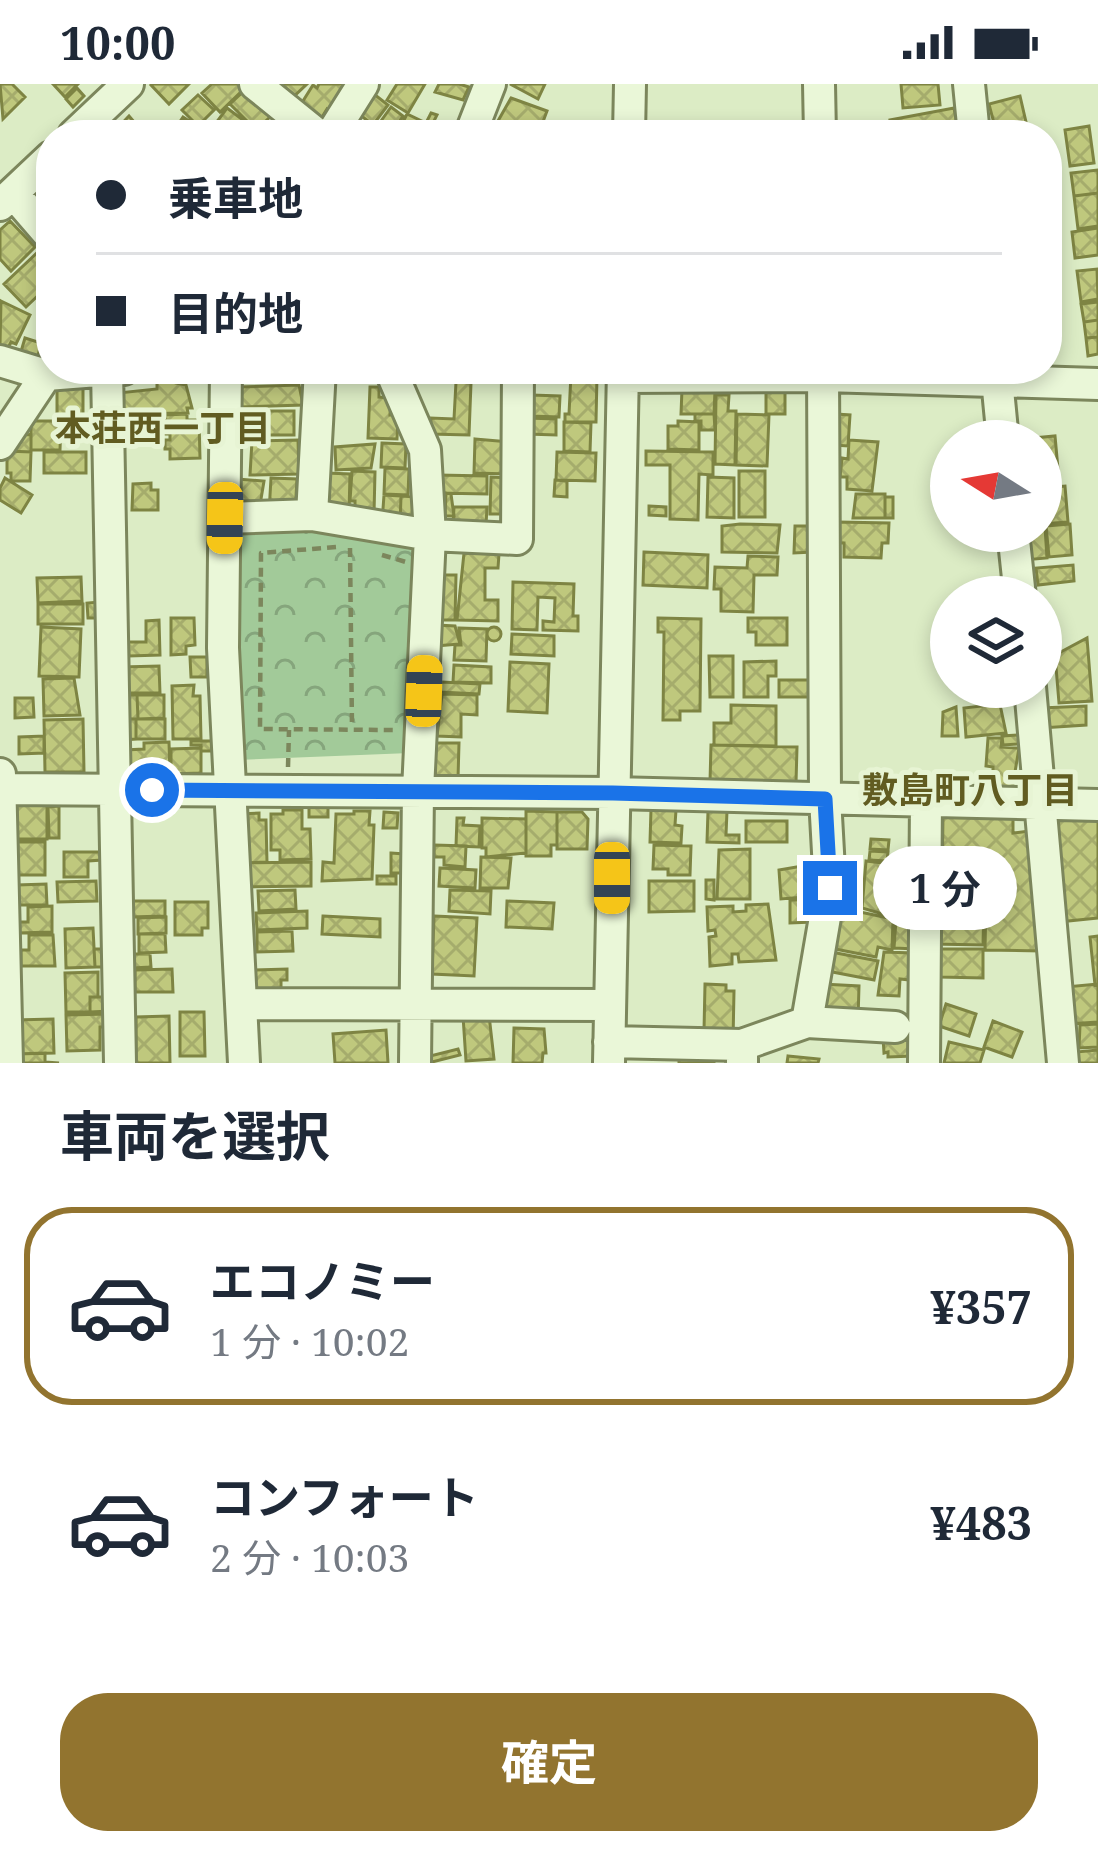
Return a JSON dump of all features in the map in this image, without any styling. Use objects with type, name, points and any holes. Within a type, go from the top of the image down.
[{"type":"street","points":[[90,120],[128,84]]},
{"type":"street","points":[[255,84],[275,120]]},
{"type":"street","points":[[341,120],[363,84]]},
{"type":"street","points":[[476,120],[490,84]]},
{"type":"street","points":[[629,120],[630,84]]},
{"type":"street","points":[[819,84],[820,120]]},
{"type":"street","points":[[969,84],[973,120]]},
{"type":"street","points":[[36,171],[6,199],[36,224]]},
{"type":"street","points":[[0,361],[36,372]]},
{"type":"street","points":[[1062,381],[1098,384]]},
{"type":"street","points":[[0,445],[40,384]]},
{"type":"street","points":[[107,384],[120,1063]]},
{"type":"street","points":[[226,384],[223,648],[244,1063]]},
{"type":"street","points":[[312,515],[319,384]]},
{"type":"street","points":[[396,384],[425,450],[430,535],[418,791],[416,1063]]},
{"type":"street","points":[[225,518],[312,515],[430,535],[517,539],[518,384]]},
{"type":"street","points":[[623,384],[609,1052],[742,1054],[807,1022],[895,1027]]},
{"type":"street","points":[[807,1022],[830,888],[825,799],[824,384]]},
{"type":"street","points":[[997,384],[1001,420]]},
{"type":"street","points":[[1032,708],[1063,1063]]},
{"type":"street","points":[[7,1063],[1,784],[1098,805]]},
{"type":"street","points":[[925,1063],[926,800]]},
{"type":"street","points":[[241,1004],[610,1005]]},
{"type":"path","points":[[352,728],[350,546],[261,553],[260,729],[422,732]]},
{"type":"path","points":[[369,552],[428,568]]},
{"type":"path","points":[[287,790],[289,729]]},
{"type":"green space","points":[[413,515],[410,753],[237,760],[234,530]]},
{"type":"building","points":[[0,84],[12,84],[25,97],[3,119]]},
{"type":"building","points":[[53,84],[78,84],[65,97]]},
{"type":"building","points":[[152,84],[189,84],[169,104],[151,85]]},
{"type":"building","points":[[212,84],[246,87],[220,112],[202,93]]},
{"type":"building","points":[[276,84],[307,84],[290,100]]},
{"type":"building","points":[[319,84],[350,84],[335,115],[327,109],[320,120],[298,109],[313,85],[317,88]]},
{"type":"building","points":[[397,84],[425,84],[408,113],[387,100]]},
{"type":"building","points":[[439,84],[469,87],[463,100],[435,92]]},
{"type":"building","points":[[510,84],[545,84],[538,99]]},
{"type":"building","points":[[901,84],[938,84],[940,105],[903,108]]},
{"type":"building","points":[[77,88],[84,96],[73,107],[66,99]]},
{"type":"building","points":[[246,89],[270,117],[246,120],[230,104]]},
{"type":"building","points":[[370,91],[388,105],[377,120],[367,120],[355,111]]},
{"type":"building","points":[[198,95],[214,110],[204,120],[192,120],[182,110]]},
{"type":"building","points":[[1020,96],[1026,120],[993,120],[989,104]]},
{"type":"building","points":[[511,98],[547,111],[544,120],[499,120]]},
{"type":"building","points":[[391,107],[403,116],[400,120],[382,120]]},
{"type":"building","points":[[227,108],[243,120],[218,120]]},
{"type":"building","points":[[954,108],[956,120],[890,120]]},
{"type":"building","points":[[1089,126],[1094,163],[1070,166],[1065,130]]},
{"type":"building","points":[[1098,170],[1098,193],[1074,196],[1071,173]]},
{"type":"building","points":[[1098,193],[1098,226],[1078,229],[1074,196]]},
{"type":"building","points":[[10,221],[35,247],[11,271],[0,259],[0,230]]},
{"type":"building","points":[[1098,228],[1098,255],[1075,258],[1072,232]]},
{"type":"building","points":[[36,254],[36,297],[26,307],[4,284]]},
{"type":"building","points":[[1097,269],[1098,299],[1081,302],[1077,271]]},
{"type":"building","points":[[1,301],[30,315],[16,344],[11,342],[8,348],[0,345]]},
{"type":"building","points":[[1098,302],[1098,320],[1084,322],[1081,304]]},
{"type":"building","points":[[1098,320],[1098,337],[1086,338],[1084,322]]},
{"type":"building","points":[[1098,337],[1098,354],[1088,356],[1086,338]]},
{"type":"building","points":[[25,338],[36,341],[36,360],[20,355]]},
{"type":"building","points":[[57,384],[83,384],[83,418],[57,418]]},
{"type":"building","points":[[157,384],[186,385],[192,408],[187,408],[188,413],[119,414],[118,393],[157,389]]},
{"type":"building","points":[[456,384],[471,384],[469,435],[430,434],[431,418],[454,419]]},
{"type":"building","points":[[570,384],[597,384],[596,422],[565,422]]},
{"type":"building","points":[[299,385],[303,405],[239,407],[238,387]]},
{"type":"building","points":[[370,387],[379,387],[379,397],[391,398],[390,415],[398,415],[397,439],[368,438]]},
{"type":"building","points":[[766,387],[785,387],[785,414],[766,414]]},
{"type":"building","points":[[682,389],[715,390],[714,414],[681,414]]},
{"type":"building","points":[[531,395],[560,396],[559,417],[530,416]]},
{"type":"building","points":[[716,395],[729,395],[728,411],[736,411],[735,465],[715,464]]},
{"type":"building","points":[[258,411],[294,411],[294,435],[257,435],[253,417],[258,417]]},
{"type":"building","points":[[187,414],[187,420],[199,420],[200,458],[170,459],[170,449],[165,449],[170,434],[165,434],[165,415]]},
{"type":"building","points":[[695,414],[714,414],[715,430],[701,430]]},
{"type":"building","points":[[737,414],[769,415],[767,466],[736,465]]},
{"type":"building","points":[[836,414],[850,415],[848,446],[834,445]]},
{"type":"building","points":[[527,418],[556,419],[556,435],[527,434]]},
{"type":"building","points":[[31,421],[61,421],[60,450],[31,450]]},
{"type":"building","points":[[678,421],[699,422],[699,450],[668,449],[668,426],[678,426]]},
{"type":"building","points":[[564,422],[591,423],[590,452],[564,451]]},
{"type":"building","points":[[19,434],[31,435],[31,452],[7,451]]},
{"type":"building","points":[[475,439],[510,442],[509,474],[474,473]]},
{"type":"building","points":[[298,440],[299,474],[250,475],[252,441]]},
{"type":"building","points":[[849,440],[878,442],[872,491],[847,489],[847,477],[840,477]]},
{"type":"building","points":[[382,443],[406,444],[405,468],[381,467]]},
{"type":"building","points":[[375,444],[371,468],[336,470],[335,447]]},
{"type":"building","points":[[7,451],[31,452],[30,481],[11,481]]},
{"type":"building","points":[[646,451],[713,452],[713,475],[699,474],[698,520],[670,519],[670,465],[646,465]]},
{"type":"building","points":[[44,452],[86,452],[86,473],[44,473]]},
{"type":"building","points":[[557,452],[596,453],[595,481],[556,480]]},
{"type":"building","points":[[385,468],[409,469],[408,495],[384,494]]},
{"type":"building","points":[[352,471],[375,472],[374,514],[355,513],[355,501],[350,501]]},
{"type":"building","points":[[739,471],[765,471],[765,517],[739,517]]},
{"type":"building","points":[[326,473],[350,474],[349,513],[325,512]]},
{"type":"building","points":[[437,475],[487,476],[487,494],[437,493]]},
{"type":"building","points":[[491,477],[509,478],[508,514],[490,514]]},
{"type":"building","points":[[708,477],[734,478],[734,518],[707,517]]},
{"type":"building","points":[[5,478],[32,495],[21,513],[0,500]]},
{"type":"building","points":[[271,478],[297,479],[295,514],[269,513]]},
{"type":"building","points":[[237,479],[264,481],[259,511],[243,510],[243,502],[235,501]]},
{"type":"building","points":[[555,480],[567,481],[567,497],[554,496]]},
{"type":"building","points":[[151,483],[151,490],[158,490],[158,510],[132,510],[133,484]]},
{"type":"building","points":[[1065,486],[1068,522],[1062,522]]},
{"type":"building","points":[[446,493],[451,494],[454,516],[445,516]]},
{"type":"building","points":[[856,494],[885,494],[885,518],[853,518]]},
{"type":"building","points":[[384,495],[401,496],[400,524],[382,523]]},
{"type":"building","points":[[401,496],[416,497],[416,518],[400,525]]},
{"type":"building","points":[[885,497],[893,497],[893,518],[885,518]]},
{"type":"building","points":[[649,506],[666,507],[666,516],[649,515]]},
{"type":"building","points":[[454,507],[487,507],[486,525],[453,525]]},
{"type":"building","points":[[837,522],[889,523],[881,558],[844,557],[844,543],[837,543]]},
{"type":"building","points":[[1070,524],[1072,555],[1049,557],[1049,552],[1062,552],[1062,525]]},
{"type":"building","points":[[780,525],[777,553],[722,552],[722,526]]},
{"type":"building","points":[[795,526],[812,526],[813,552],[794,553]]},
{"type":"building","points":[[644,552],[708,555],[707,588],[643,585]]},
{"type":"building","points":[[1023,552],[1047,552],[1047,558],[1024,560]]},
{"type":"building","points":[[464,553],[499,554],[498,568],[485,568],[485,600],[498,600],[498,621],[457,620]]},
{"type":"building","points":[[748,556],[778,557],[777,575],[754,575],[753,612],[721,611],[721,589],[714,589],[715,567],[747,568]]},
{"type":"building","points":[[1073,565],[1074,581],[1037,576],[1036,568]]},
{"type":"building","points":[[436,575],[456,575],[455,620],[435,620]]},
{"type":"building","points":[[81,577],[82,601],[38,603],[37,578]]},
{"type":"building","points":[[513,582],[574,584],[573,616],[578,616],[578,631],[543,630],[543,621],[554,622],[555,598],[538,597],[537,630],[512,629]]},
{"type":"building","points":[[99,602],[100,618],[88,618],[87,603]]},
{"type":"building","points":[[38,604],[83,604],[83,624],[38,624]]},
{"type":"building","points":[[171,618],[194,618],[195,645],[186,646],[186,654],[171,655]]},
{"type":"building","points":[[658,618],[701,619],[700,711],[680,711],[680,720],[663,720],[664,632],[658,632]]},
{"type":"building","points":[[748,618],[787,618],[787,645],[756,645],[756,632],[748,632]]},
{"type":"building","points":[[159,620],[160,655],[129,656],[128,642],[146,642],[146,621]]},
{"type":"building","points":[[436,625],[455,626],[460,644],[435,646]]},
{"type":"building","points":[[41,627],[81,629],[79,677],[39,676]]},
{"type":"building","points":[[494,627],[501,634],[494,641],[487,634]]},
{"type":"building","points":[[459,628],[487,629],[486,661],[454,660],[455,645],[461,645]]},
{"type":"building","points":[[512,634],[554,636],[554,656],[511,654]]},
{"type":"building","points":[[1087,638],[1092,701],[1062,703],[1062,651]]},
{"type":"building","points":[[709,656],[733,656],[733,697],[710,697]]},
{"type":"building","points":[[190,657],[207,657],[207,677],[191,677]]},
{"type":"building","points":[[776,661],[776,676],[768,676],[768,697],[744,697],[744,662]]},
{"type":"building","points":[[510,662],[549,664],[547,713],[508,711]]},
{"type":"building","points":[[454,665],[491,667],[491,683],[453,682]]},
{"type":"building","points":[[159,666],[160,693],[123,693],[122,667]]},
{"type":"building","points":[[74,678],[80,715],[44,716],[43,679]]},
{"type":"building","points":[[779,680],[814,680],[814,697],[779,697]]},
{"type":"building","points":[[441,682],[480,684],[479,694],[440,692]]},
{"type":"building","points":[[194,685],[193,696],[200,696],[201,739],[173,739],[172,686]]},
{"type":"building","points":[[442,694],[477,695],[477,715],[461,714],[461,737],[437,736]]},
{"type":"building","points":[[125,695],[137,695],[138,719],[129,719]]},
{"type":"building","points":[[137,695],[164,695],[164,718],[138,719]]},
{"type":"building","points":[[15,698],[33,698],[34,717],[15,718]]},
{"type":"building","points":[[731,705],[776,706],[776,746],[714,745],[714,723],[731,723]]},
{"type":"building","points":[[1086,706],[1086,725],[1042,728],[1042,708]]},
{"type":"building","points":[[956,708],[958,736],[942,736],[943,712]]},
{"type":"building","points":[[964,708],[1001,708],[1006,733],[966,737]]},
{"type":"building","points":[[83,719],[84,772],[45,772],[44,720]]},
{"type":"building","points":[[123,719],[136,719],[136,739],[123,740]]},
{"type":"building","points":[[136,719],[165,719],[165,739],[136,739]]},
{"type":"building","points":[[1020,735],[1020,744],[1003,745],[1002,736]]},
{"type":"building","points":[[44,736],[44,753],[19,754],[19,737]]},
{"type":"building","points":[[988,738],[1002,738],[1001,747],[1019,748],[1012,790],[984,789],[985,772],[993,772],[993,767],[986,766]]},
{"type":"building","points":[[191,741],[215,741],[215,751],[201,751],[201,745],[191,745]]},
{"type":"building","points":[[169,742],[170,774],[126,772],[125,750]]},
{"type":"building","points":[[436,743],[459,743],[458,779],[435,779]]},
{"type":"building","points":[[711,745],[797,747],[796,783],[710,782]]},
{"type":"building","points":[[201,748],[201,773],[171,774],[171,749]]},
{"type":"building","points":[[19,803],[47,804],[47,839],[11,839],[11,810]]},
{"type":"building","points":[[59,806],[59,838],[49,838],[48,807]]},
{"type":"building","points":[[309,807],[328,807],[328,817],[309,817]]},
{"type":"building","points":[[651,809],[676,810],[681,843],[650,842]]},
{"type":"building","points":[[283,810],[302,810],[302,829],[310,829],[311,859],[280,860],[280,850],[271,850],[271,814],[283,814]]},
{"type":"building","points":[[370,811],[369,825],[374,825],[372,879],[322,881],[323,862],[334,863],[336,814]]},
{"type":"building","points":[[526,811],[557,812],[557,845],[551,845],[551,856],[526,856]]},
{"type":"building","points":[[708,811],[727,811],[726,835],[739,835],[739,843],[707,842]]},
{"type":"building","points":[[384,812],[398,813],[397,828],[383,828]]},
{"type":"building","points":[[557,812],[582,812],[588,819],[587,849],[557,849]]},
{"type":"building","points":[[259,813],[259,820],[266,820],[267,862],[240,863],[239,814]]},
{"type":"building","points":[[943,814],[1013,818],[1013,833],[1030,831],[1041,951],[985,950],[986,897],[942,896]]},
{"type":"building","points":[[457,818],[464,818],[463,825],[480,826],[479,847],[456,846]]},
{"type":"building","points":[[482,818],[526,819],[526,853],[486,857]]},
{"type":"building","points":[[1054,818],[1098,819],[1098,918],[1058,922]]},
{"type":"building","points":[[746,821],[787,821],[787,842],[746,842]]},
{"type":"building","points":[[871,839],[889,840],[888,850],[870,849]]},
{"type":"building","points":[[17,842],[45,842],[45,875],[17,875]]},
{"type":"building","points":[[434,845],[466,846],[465,867],[444,865],[444,857],[434,857]]},
{"type":"building","points":[[654,845],[691,846],[690,875],[653,869]]},
{"type":"building","points":[[750,849],[750,899],[717,899],[719,850]]},
{"type":"building","points":[[870,851],[888,852],[887,861],[869,860]]},
{"type":"building","points":[[64,852],[102,852],[102,860],[88,861],[88,877],[64,877]]},
{"type":"building","points":[[391,853],[404,854],[404,873],[391,873]]},
{"type":"building","points":[[481,857],[511,858],[508,888],[480,888]]},
{"type":"building","points":[[866,861],[900,865],[893,917],[862,908]]},
{"type":"building","points":[[311,862],[311,886],[240,887],[240,863]]},
{"type":"building","points":[[814,864],[817,896],[781,899],[779,870]]},
{"type":"building","points":[[440,868],[476,870],[475,888],[439,886]]},
{"type":"building","points":[[377,876],[396,876],[396,884],[377,884]]},
{"type":"building","points":[[902,879],[919,879],[917,916],[901,916]]},
{"type":"building","points":[[706,880],[714,880],[714,900],[706,899]]},
{"type":"building","points":[[96,881],[97,901],[58,902],[57,882]]},
{"type":"building","points":[[649,881],[694,881],[694,911],[649,912]]},
{"type":"building","points":[[46,884],[47,905],[14,905],[17,885]]},
{"type":"building","points":[[295,890],[296,909],[259,911],[258,891]]},
{"type":"building","points":[[450,890],[491,891],[490,914],[449,911]]},
{"type":"building","points":[[790,900],[813,900],[813,922],[790,923]]},
{"type":"building","points":[[129,901],[165,901],[165,916],[130,917]]},
{"type":"building","points":[[507,901],[554,903],[552,929],[506,927]]},
{"type":"building","points":[[175,902],[208,902],[208,928],[202,928],[202,935],[175,935]]},
{"type":"building","points":[[934,902],[984,903],[983,945],[933,944]]},
{"type":"building","points":[[768,904],[776,960],[739,962],[738,954],[732,954],[732,964],[710,966],[709,937],[716,936],[715,930],[708,931],[707,907],[733,906],[733,912],[746,911],[746,905]]},
{"type":"building","points":[[52,906],[52,932],[18,933],[17,922],[28,922],[28,907]]},
{"type":"building","points":[[846,909],[893,919],[892,950],[878,947],[876,957],[830,948],[837,913],[845,914]]},
{"type":"building","points":[[307,911],[307,928],[257,930],[256,913]]},
{"type":"building","points":[[323,916],[380,919],[380,937],[322,934]]},
{"type":"building","points":[[434,916],[477,918],[474,976],[432,974]]},
{"type":"building","points":[[166,917],[166,933],[138,934],[138,918]]},
{"type":"building","points":[[896,920],[911,921],[916,949],[894,948]]},
{"type":"building","points":[[93,928],[95,967],[66,968],[65,929]]},
{"type":"building","points":[[292,931],[293,951],[257,952],[257,932]]},
{"type":"building","points":[[139,934],[165,934],[166,952],[139,953]]},
{"type":"building","points":[[29,935],[53,935],[55,966],[21,966],[21,950],[29,950]]},
{"type":"building","points":[[1098,936],[1098,984],[1095,985],[1090,937]]},
{"type":"building","points":[[94,949],[104,949],[104,967],[95,967]]},
{"type":"building","points":[[941,949],[983,949],[983,978],[940,977]]},
{"type":"building","points":[[826,951],[878,961],[874,980],[822,970]]},
{"type":"building","points":[[884,952],[912,953],[910,980],[900,979],[899,996],[878,995]]},
{"type":"building","points":[[131,954],[150,954],[151,967],[132,968]]},
{"type":"building","points":[[172,969],[173,992],[135,992],[135,970]]},
{"type":"building","points":[[287,969],[287,980],[281,980],[281,999],[247,1000],[247,981],[256,980],[255,970]]},
{"type":"building","points":[[98,972],[98,997],[90,997],[90,1012],[66,1012],[65,973]]},
{"type":"building","points":[[705,984],[726,985],[726,991],[734,991],[733,1041],[704,1031]]},
{"type":"building","points":[[822,984],[859,986],[858,1020],[828,1019],[828,1007],[821,1007]]},
{"type":"building","points":[[1098,984],[1098,1022],[1068,1024],[1065,987]]},
{"type":"building","points":[[90,997],[109,997],[110,1011],[90,1012]]},
{"type":"building","points":[[946,1004],[976,1014],[969,1036],[939,1026]]},
{"type":"building","points":[[180,1012],[204,1012],[205,1056],[180,1056]]},
{"type":"building","points":[[110,1014],[110,1027],[100,1027],[100,1050],[67,1051],[66,1015]]},
{"type":"building","points":[[489,1015],[494,1059],[466,1061],[463,1016]]},
{"type":"building","points":[[169,1016],[170,1063],[136,1063],[136,1017]]},
{"type":"building","points":[[53,1019],[54,1053],[16,1054],[15,1020]]},
{"type":"building","points":[[993,1021],[1022,1032],[1012,1057],[984,1047]]},
{"type":"building","points":[[1098,1024],[1098,1047],[1079,1048],[1080,1025]]},
{"type":"building","points":[[514,1028],[544,1029],[542,1063],[513,1063]]},
{"type":"building","points":[[386,1030],[388,1063],[335,1063],[333,1034]]},
{"type":"building","points":[[912,1036],[913,1056],[884,1053],[883,1037]]},
{"type":"building","points":[[949,1042],[984,1050],[980,1063],[944,1063]]},
{"type":"building","points":[[458,1049],[460,1055],[432,1062],[430,1056]]},
{"type":"building","points":[[1098,1050],[1098,1063],[1077,1063],[1076,1052]]},
{"type":"building","points":[[45,1053],[45,1062],[59,1063],[16,1063],[16,1054]]},
{"type":"building","points":[[679,1056],[714,1057],[714,1063],[679,1063]]},
{"type":"building","points":[[788,1056],[819,1059],[818,1063],[787,1063]]},
{"type":"district","name":"本荘西一丁目","points":[[163,427]]},
{"type":"district","name":"敷島町八丁目","points":[[970,789]]},
{"type":"route","points":[[152,790],[825,799],[830,888]]}]
